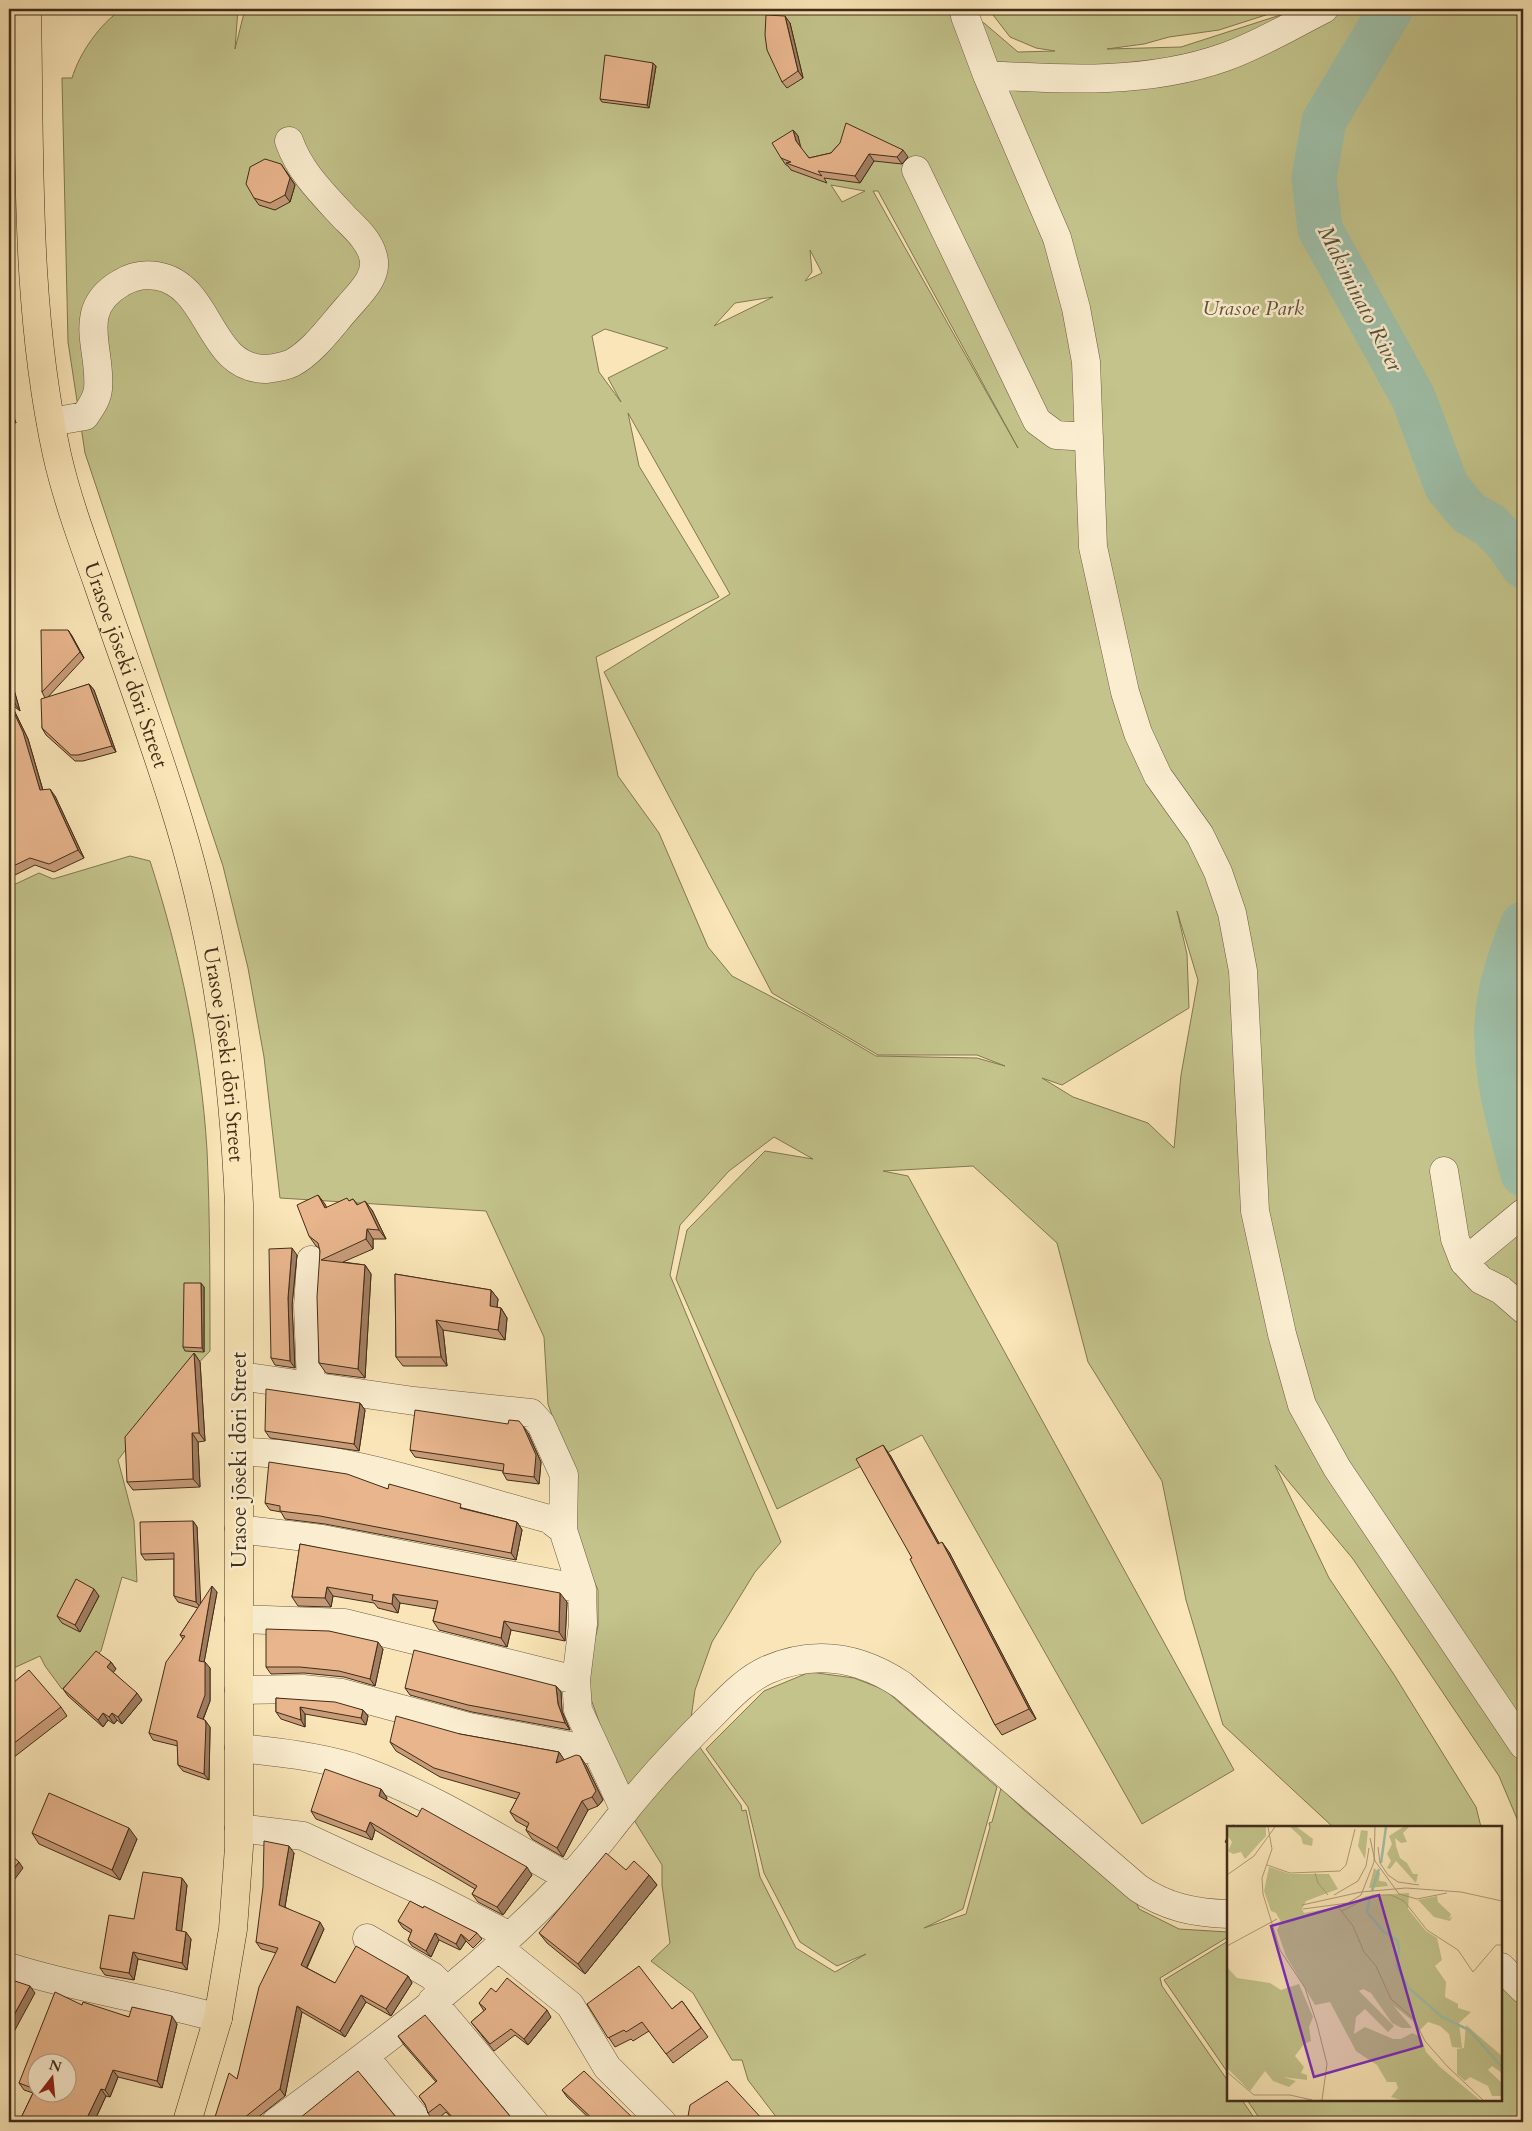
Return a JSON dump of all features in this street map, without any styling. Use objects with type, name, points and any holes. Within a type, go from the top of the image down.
[{"type":"main road","name":"Urasoe jōseki dōri Street","points":[[27,9],[31,256],[39,344],[57,453],[73,513],[174,805],[198,892],[210,943],[226,1042],[237,1153],[240,1376],[239,1828],[233,1929],[218,2018],[187,2122]]},
{"type":"street","points":[[987,75],[1058,79],[1117,78],[1166,72],[1225,57],[1324,9]]},
{"type":"street","points":[[965,16],[987,75],[1057,238],[1076,308],[1086,362],[1093,547],[1125,692],[1138,733],[1158,776],[1200,835],[1218,872],[1232,913],[1244,971],[1254,1211],[1282,1334],[1302,1405],[1337,1468],[1523,1745]]},
{"type":"street","points":[[52,422],[85,416],[96,399],[98,379],[93,342],[94,319],[104,297],[112,289],[131,278],[155,275],[167,278],[183,287],[195,301],[220,344],[230,355],[244,364],[259,369],[291,364],[304,354],[363,290],[372,276],[374,266],[369,245],[306,174],[289,141]]},
{"type":"street","points":[[916,170],[1037,421],[1056,435],[1089,437]]},
{"type":"street","points":[[1444,1171],[1455,1239],[1469,1258],[1481,1280],[1501,1290],[1523,1309]]},
{"type":"street","points":[[1469,1258],[1523,1213]]},
{"type":"street","points":[[311,1260],[308,1306],[311,1386]]},
{"type":"street","points":[[240,1376],[414,1401],[531,1413],[541,1424],[564,1476],[563,1530],[582,1589],[582,1624],[576,1680],[578,1710],[624,1811]]},
{"type":"street","points":[[240,1452],[284,1454],[366,1470],[549,1519],[563,1530]]},
{"type":"street","points":[[239,1529],[322,1539],[582,1589]]},
{"type":"street","points":[[239,1618],[345,1623],[576,1680]]},
{"type":"street","points":[[276,2122],[365,2057],[504,1942],[569,1878],[624,1811],[740,1686],[765,1671],[791,1660],[817,1656],[839,1658],[864,1664],[902,1685],[1138,1888],[1154,1899],[1181,1909],[1227,1914]]},
{"type":"street","points":[[239,1690],[303,1689],[342,1693],[469,1727],[597,1751]]},
{"type":"street","points":[[240,1748],[327,1760],[354,1768],[433,1802],[569,1878]]},
{"type":"street","points":[[239,1828],[303,1836],[428,1894],[504,1942],[570,2005],[607,2067],[662,2122]]},
{"type":"street","points":[[367,1938],[432,1976],[439,1996],[534,2122]]},
{"type":"street","points":[[9,1967],[51,1981],[163,2004],[218,2018]]},
{"type":"street","points":[[1502,1968],[1523,1989]]},
{"type":"street","points":[[365,2057],[419,2122]]},
{"type":"green space","name":"Urasoe Park","points":[[122,9],[238,9],[235,49],[245,9],[1069,9],[1103,14],[1163,9],[1280,9],[1219,30],[1107,49],[1181,47],[1299,9],[1523,9],[1523,1833],[1499,1776],[1353,1559],[1275,1465],[1329,1578],[1393,1673],[1476,1807],[1481,1826],[1332,1826],[1223,1725],[1186,1600],[1162,1481],[1088,1362],[1057,1243],[973,1166],[883,1171],[908,1176],[1234,1770],[1142,1824],[922,1435],[777,1509],[676,1279],[687,1230],[765,1151],[813,1159],[774,1137],[729,1171],[680,1225],[670,1275],[781,1542],[755,1572],[712,1642],[695,1690],[689,1732],[741,1805],[742,1811],[746,1810],[760,1877],[796,1948],[835,1972],[866,1954],[837,1966],[800,1942],[764,1873],[748,1807],[706,1749],[764,1691],[810,1672],[854,1678],[885,1690],[997,1787],[963,1909],[924,1928],[966,1914],[990,1827],[989,1823],[992,1822],[1001,1788],[1024,1810],[1137,1904],[1139,1909],[1179,1929],[1227,1932],[1227,1938],[1160,1978],[1162,1986],[1227,2080],[1227,2101],[1243,2101],[1257,2122],[780,2122],[748,2080],[742,2060],[732,2060],[693,1993],[651,1961],[670,1943],[662,1885],[662,1865],[634,1820],[591,1699],[588,1669],[598,1626],[598,1590],[577,1544],[575,1479],[548,1404],[544,1337],[486,1211],[280,1198],[264,1057],[248,968],[223,866],[85,453],[68,342],[62,78],[72,78],[80,58],[106,22]],"holes":[[[963,11],[990,11],[1010,37],[1036,48],[1055,51],[1018,52],[984,23]],[[831,185],[865,191],[842,202]],[[873,191],[878,191],[1018,448]],[[810,250],[822,273],[805,281],[812,272]],[[773,297],[714,326],[735,303]],[[605,329],[668,348],[608,378],[621,402],[599,372],[592,336]],[[628,413],[730,594],[604,672],[772,993],[878,1055],[977,1055],[1005,1066],[977,1058],[876,1056],[808,1016],[732,976],[708,947],[659,833],[618,776],[596,657],[719,597],[639,466]],[[1177,911],[1198,980],[1181,1075],[1174,1148],[1148,1123],[1073,1097],[1042,1078],[1062,1085],[1189,1008],[1187,954]]]},
{"type":"green space","points":[[130,856],[150,861],[180,967],[200,1077],[207,1150],[210,1351],[163,1400],[118,1460],[134,1521],[137,1582],[122,1577],[101,1651],[62,1689],[40,1656],[16,1667],[9,1666],[9,887],[39,873],[53,879]]},
{"type":"green space","points":[[1227,1942],[1227,2072],[1164,1980]]},
{"type":"green space","points":[[1502,1976],[1523,1997],[1523,2122],[1262,2122],[1248,2101],[1502,2101]]},
{"type":"building","points":[[766,15],[785,16],[798,71],[782,82],[767,50],[765,35]]},
{"type":"building","points":[[605,55],[653,63],[647,105],[600,99]]},
{"type":"building","points":[[846,123],[903,150],[897,157],[869,154],[855,176],[818,171],[822,176],[786,163],[791,162],[781,158],[772,143],[793,130],[796,141],[809,158],[831,153],[840,143]]},
{"type":"building","points":[[265,159],[281,164],[290,178],[285,195],[270,203],[254,198],[246,184],[250,167]]},
{"type":"building","points":[[41,630],[68,630],[80,652],[42,692]]},
{"type":"building","points":[[9,683],[15,704],[9,698]]},
{"type":"building","points":[[89,684],[112,746],[78,755],[71,755],[42,728],[41,699]]},
{"type":"building","points":[[9,702],[23,732],[40,790],[50,789],[78,850],[49,864],[30,858],[9,868]]},
{"type":"building","points":[[318,1195],[325,1208],[347,1198],[349,1201],[353,1199],[357,1205],[365,1201],[379,1230],[367,1229],[366,1239],[321,1260],[365,1265],[358,1369],[319,1363],[317,1297],[320,1251],[318,1243],[309,1236],[297,1205]]},
{"type":"building","points":[[292,1248],[288,1298],[290,1361],[271,1358],[269,1249]]},
{"type":"building","points":[[395,1274],[491,1290],[490,1306],[501,1308],[498,1330],[436,1320],[441,1357],[396,1357]]},
{"type":"building","points":[[184,1283],[201,1283],[202,1348],[183,1347]]},
{"type":"building","points":[[194,1353],[199,1433],[192,1433],[193,1479],[127,1482],[125,1437]]},
{"type":"building","points":[[266,1389],[360,1403],[354,1444],[265,1431]]},
{"type":"building","points":[[415,1410],[508,1424],[509,1420],[519,1421],[536,1455],[534,1477],[503,1473],[504,1464],[410,1450]]},
{"type":"building","points":[[883,1445],[938,1544],[942,1542],[1029,1709],[995,1725],[910,1559],[912,1558],[856,1459]]},
{"type":"building","points":[[269,1462],[347,1474],[388,1489],[389,1484],[461,1504],[460,1508],[517,1522],[511,1553],[320,1516],[280,1511],[280,1506],[265,1503]]},
{"type":"building","points":[[193,1521],[196,1602],[174,1596],[174,1553],[141,1554],[140,1522]]},
{"type":"building","points":[[300,1544],[560,1593],[559,1632],[504,1621],[501,1638],[433,1621],[438,1601],[393,1594],[392,1604],[372,1600],[373,1595],[327,1587],[325,1598],[292,1597]]},
{"type":"building","points":[[76,1579],[94,1589],[75,1625],[57,1616]]},
{"type":"building","points":[[212,1586],[199,1661],[205,1662],[205,1695],[197,1717],[205,1720],[206,1724],[204,1774],[178,1765],[177,1741],[149,1733],[166,1662],[185,1636],[180,1635]]},
{"type":"building","points":[[266,1629],[329,1631],[378,1642],[370,1679],[339,1671],[300,1667],[266,1667]]},
{"type":"building","points":[[414,1650],[556,1686],[558,1704],[565,1723],[468,1705],[405,1688]]},
{"type":"building","points":[[96,1651],[111,1662],[107,1667],[137,1693],[118,1717],[112,1713],[109,1717],[103,1713],[98,1720],[63,1689]]},
{"type":"building","points":[[29,1670],[61,1707],[9,1747],[9,1686]]},
{"type":"building","points":[[276,1698],[335,1702],[363,1710],[361,1718],[300,1707],[301,1720],[276,1712]]},
{"type":"building","points":[[396,1716],[460,1734],[559,1752],[556,1763],[576,1755],[580,1756],[596,1791],[592,1797],[582,1801],[557,1848],[526,1830],[529,1823],[510,1812],[520,1793],[434,1768],[390,1742]]},
{"type":"building","points":[[325,1769],[381,1789],[379,1796],[417,1817],[422,1808],[527,1867],[497,1907],[472,1894],[477,1886],[370,1822],[366,1832],[311,1811]]},
{"type":"building","points":[[49,1793],[129,1828],[112,1870],[32,1833]]},
{"type":"building","points":[[264,1841],[289,1846],[279,1905],[320,1922],[301,1965],[335,1983],[356,1946],[408,1976],[386,2009],[361,1995],[340,2031],[297,2006],[280,2089],[239,2122],[227,2122],[215,2117],[229,2073],[237,2079],[259,1987],[278,1948],[256,1942],[263,1887]]},
{"type":"building","points":[[9,1853],[19,1862],[9,1874]]},
{"type":"building","points":[[606,1853],[626,1870],[634,1861],[649,1875],[578,1964],[539,1933]]},
{"type":"building","points":[[143,1872],[182,1878],[176,1930],[186,1932],[182,1963],[133,1952],[129,1973],[100,1968],[109,1915],[134,1919]]},
{"type":"building","points":[[410,1901],[423,1908],[424,1906],[477,1933],[469,1941],[461,1934],[456,1944],[435,1933],[426,1951],[408,1940],[412,1930],[398,1921]]},
{"type":"building","points":[[639,1966],[672,2009],[682,2001],[701,2028],[666,2054],[642,2022],[626,2032],[624,2030],[608,2038],[587,2004]]},
{"type":"building","points":[[507,1978],[547,2010],[524,2039],[511,2029],[490,2044],[471,2022],[486,2009],[479,2003],[491,1988],[496,1992]]},
{"type":"building","points":[[9,1979],[30,1986],[9,2024]]},
{"type":"building","points":[[55,1992],[82,2005],[83,2002],[129,2017],[132,2007],[172,2016],[157,2081],[113,2070],[105,2090],[101,2089],[85,2122],[19,2122],[28,2103],[78,2104],[78,2054],[30,2054]]},
{"type":"building","points":[[425,2015],[515,2122],[457,2122],[440,2104],[428,2113],[425,2104],[419,2096],[437,2081],[398,2036]]},
{"type":"building","points":[[28,2060],[28,2086],[19,2083]]},
{"type":"building","points":[[358,2071],[400,2122],[295,2122]]},
{"type":"building","points":[[584,2071],[637,2122],[596,2122],[562,2090]]},
{"type":"building","points":[[727,2081],[765,2122],[687,2122],[690,2105]]},
{"type":"waterway","name":"Makiminato River","points":[[1391,9],[1324,121],[1314,178],[1320,229],[1413,397],[1447,487],[1469,513],[1490,525],[1508,544],[1523,566]]},
{"type":"waterway","name":"Makiminato River","points":[[1523,924],[1504,978],[1499,1001],[1497,1032],[1497,1053],[1503,1094],[1523,1174]]}]
